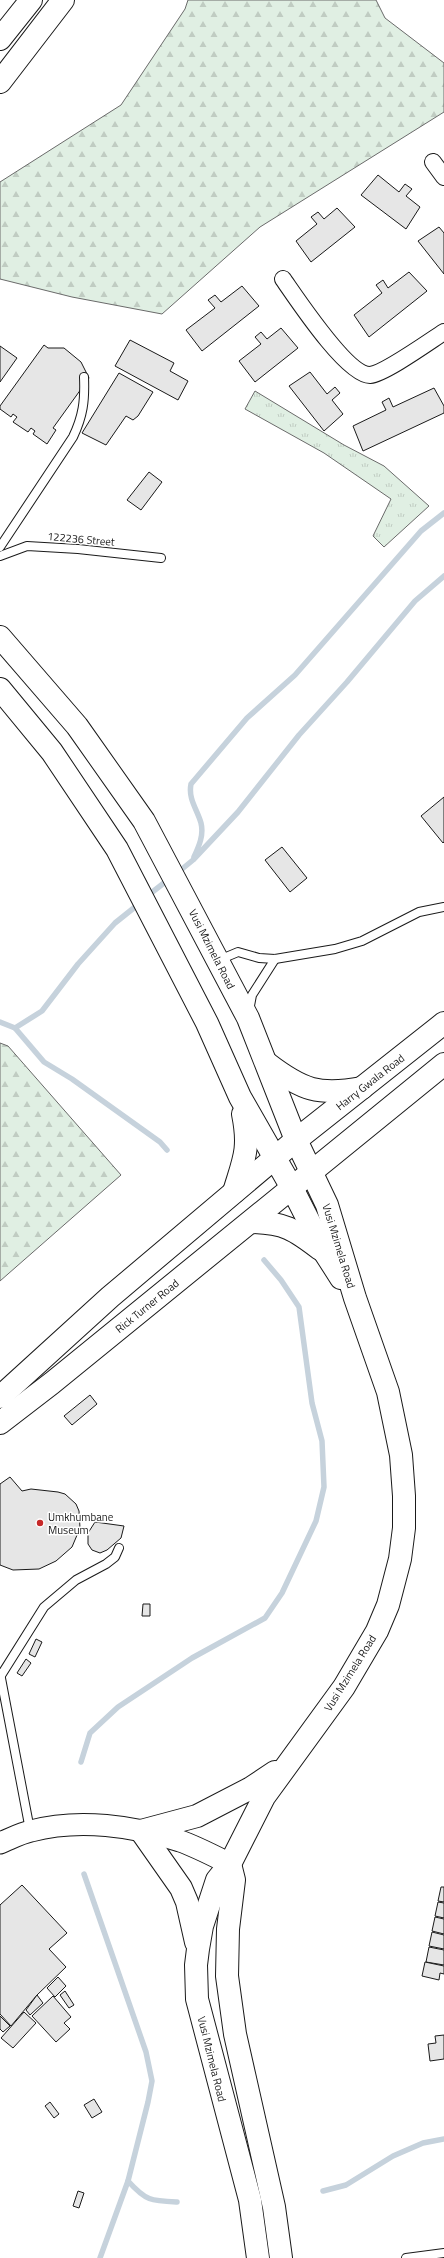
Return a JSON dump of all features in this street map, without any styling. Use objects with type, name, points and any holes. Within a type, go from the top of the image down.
[{"type":"main road","points":[[0,39],[31,0]]},
{"type":"main road","points":[[0,82],[64,0]]},
{"type":"main road","name":"Vusi Mzimela Road","points":[[0,637],[77,726],[144,821],[188,901],[248,1018],[268,1064],[296,1140],[327,1205],[354,1298],[388,1392],[397,1427],[404,1496],[404,1528],[400,1559],[388,1605],[362,1658],[344,1687],[286,1764],[264,1797],[230,1864],[221,1873],[213,1887],[202,1926],[198,1949],[196,1966],[198,1999],[250,2200],[258,2258]]},
{"type":"main road","name":"Vusi Mzimela Road","points":[[0,689],[52,752],[117,849],[207,1023],[240,1097],[292,1188],[326,1253],[354,1298]]},
{"type":"main road","name":"Harry Gwala Road","points":[[275,1160],[296,1140],[444,1023]]},
{"type":"main road","points":[[268,1064],[286,1078],[321,1092],[339,1092],[362,1088]]},
{"type":"main road","points":[[312,1172],[444,1064]]},
{"type":"main road","points":[[234,1192],[247,1151],[247,1136],[240,1097]]},
{"type":"main road","points":[[0,1397],[110,1297],[234,1192],[275,1160]]},
{"type":"main road","name":"Rick Turner Road","points":[[0,1423],[30,1401],[312,1172]]},
{"type":"main road","points":[[251,1222],[274,1222],[286,1226],[326,1253]]},
{"type":"main road","points":[[198,1949],[187,1902],[182,1888],[142,1831],[198,1816],[251,1788],[286,1764]]},
{"type":"main road","points":[[230,1864],[234,1880],[228,1929],[227,1976],[235,2034],[274,2207],[281,2258]]},
{"type":"street","points":[[433,162],[444,177]]},
{"type":"street","points":[[283,279],[338,352],[361,374],[371,375],[384,369],[444,332]]},
{"type":"street","points":[[0,1843],[30,1831],[86,1825],[142,1831],[181,1841],[230,1864]]},
{"type":"lane","points":[[0,547],[73,437],[81,420],[85,397],[84,377]]},
{"type":"lane","name":"122236 Street","points":[[0,556],[27,546],[78,549],[161,558]]},
{"type":"lane","points":[[218,960],[238,952],[259,958],[275,959],[335,949],[362,941],[419,912],[444,907]]},
{"type":"lane","points":[[248,1018],[252,995],[275,959]]},
{"type":"lane","points":[[30,1831],[0,1676],[44,1607],[76,1580],[106,1564],[115,1557],[119,1548]]},
{"type":"lane","points":[[406,2258],[444,2253]]},
{"type":"green space","points":[[188,0],[376,0],[385,18],[444,63],[444,112],[260,227],[162,314],[72,297],[0,279],[0,182],[121,105],[185,9]]},
{"type":"green space","points":[[255,391],[344,445],[384,466],[429,506],[384,547],[373,536],[391,499],[324,453],[245,409]]},
{"type":"green space","points":[[0,1043],[8,1046],[121,1175],[0,1281]]},
{"type":"building","points":[[378,175],[399,192],[405,184],[412,189],[406,196],[420,207],[406,229],[361,195]]},
{"type":"building","points":[[337,208],[355,227],[311,262],[296,241],[317,224],[311,217],[318,212],[324,219]]},
{"type":"building","points":[[439,227],[444,233],[444,274],[418,241]]},
{"type":"building","points":[[409,272],[427,291],[369,337],[354,315],[382,293],[376,285],[383,280],[388,288]]},
{"type":"building","points":[[242,286],[259,306],[202,351],[186,330],[215,308],[208,300],[215,295],[221,302]]},
{"type":"building","points":[[281,328],[298,348],[255,382],[239,361],[261,344],[255,337],[261,332],[267,339]]},
{"type":"building","points":[[130,340],[174,363],[170,371],[188,381],[178,400],[115,366]]},
{"type":"building","points":[[44,345],[48,348],[64,348],[81,362],[89,378],[53,428],[56,430],[47,444],[33,434],[35,431],[31,428],[28,432],[13,422],[17,417],[13,414],[11,417],[0,409],[0,406]]},
{"type":"building","points":[[0,346],[17,358],[0,382]]},
{"type":"building","points":[[310,372],[327,394],[335,387],[340,393],[332,400],[343,414],[324,431],[289,386]]},
{"type":"building","points":[[119,373],[153,392],[138,416],[133,420],[126,416],[106,445],[82,433]]},
{"type":"building","points":[[434,388],[444,406],[444,413],[363,451],[353,426],[386,410],[382,402],[389,398],[393,407]]},
{"type":"building","points":[[149,472],[162,482],[141,510],[127,500]]},
{"type":"building","points":[[444,797],[444,842],[443,843],[421,816]]},
{"type":"building","points":[[282,847],[307,878],[290,892],[265,860]]},
{"type":"building","points":[[90,1395],[97,1404],[72,1425],[64,1416]]},
{"type":"building","name":"Umkhumbane Museum","points":[[10,1477],[22,1491],[31,1489],[65,1494],[76,1504],[79,1511],[80,1528],[72,1547],[56,1561],[39,1569],[13,1570],[0,1565],[0,1484]]},
{"type":"building","points":[[95,1522],[124,1526],[121,1538],[107,1550],[100,1553],[92,1550],[88,1544],[88,1533]]},
{"type":"building","points":[[143,1604],[150,1604],[150,1616],[142,1616]]},
{"type":"building","points":[[36,1639],[42,1642],[35,1657],[29,1654]]},
{"type":"building","points":[[26,1659],[31,1663],[22,1676],[17,1673]]},
{"type":"building","points":[[22,1885],[67,1933],[49,1949],[66,1967],[37,1995],[11,2026],[0,2014],[0,1905]]},
{"type":"building","points":[[441,1887],[444,1887],[444,1902],[438,1901]]},
{"type":"building","points":[[438,1902],[444,1903],[444,1918],[435,1916]]},
{"type":"building","points":[[435,1917],[444,1919],[444,1934],[432,1931]]},
{"type":"building","points":[[432,1932],[444,1935],[444,1949],[429,1946]]},
{"type":"building","points":[[429,1947],[444,1950],[444,1965],[426,1962]]},
{"type":"building","points":[[425,1962],[444,1966],[444,1974],[440,1973],[439,1980],[422,1976]]},
{"type":"building","points":[[58,1977],[66,1986],[55,1997],[47,1988]]},
{"type":"building","points":[[65,1991],[74,2005],[69,2008],[60,1995]]},
{"type":"building","points":[[37,1995],[43,2003],[30,2015],[26,2010]]},
{"type":"building","points":[[53,1996],[71,2017],[64,2023],[70,2029],[56,2042],[32,2016]]},
{"type":"building","points":[[24,2012],[36,2023],[13,2048],[1,2038]]},
{"type":"building","points":[[0,2016],[10,2026],[3,2032],[0,2029]]},
{"type":"building","points":[[444,2035],[444,2059],[430,2061],[428,2044],[436,2043],[435,2036]]},
{"type":"building","points":[[94,2099],[102,2112],[92,2118],[84,2105]]},
{"type":"building","points":[[50,2102],[59,2114],[54,2118],[45,2106]]},
{"type":"building","points":[[78,2191],[84,2193],[79,2208],[73,2206]]},
{"type":"waterway","points":[[194,857],[198,849],[202,827],[192,799],[190,789],[191,784],[247,718],[295,675],[421,531],[444,513]]},
{"type":"waterway","points":[[176,874],[193,860],[238,812],[299,735],[347,682],[415,601],[444,576]]},
{"type":"waterway","points":[[146,897],[169,879]]},
{"type":"waterway","points":[[0,1022],[15,1028],[42,1011],[78,964],[115,923],[140,903]]},
{"type":"waterway","points":[[15,1028],[44,1062],[72,1079],[160,1142],[167,1150]]},
{"type":"waterway","points":[[81,1762],[90,1733],[118,1707],[192,1658],[265,1618],[282,1593],[316,1521],[324,1487],[322,1441],[312,1403],[299,1307],[281,1280],[264,1260]]},
{"type":"waterway","points":[[84,1874],[146,2052],[152,2081],[128,2181],[100,2258]]},
{"type":"waterway","points":[[323,2191],[346,2185],[393,2156],[423,2143],[444,2139]]},
{"type":"waterway","points":[[128,2181],[140,2193],[150,2199],[177,2202]]},
{"type":"place","name":"Umkhumbane Museum","points":[[40,1523]]}]
